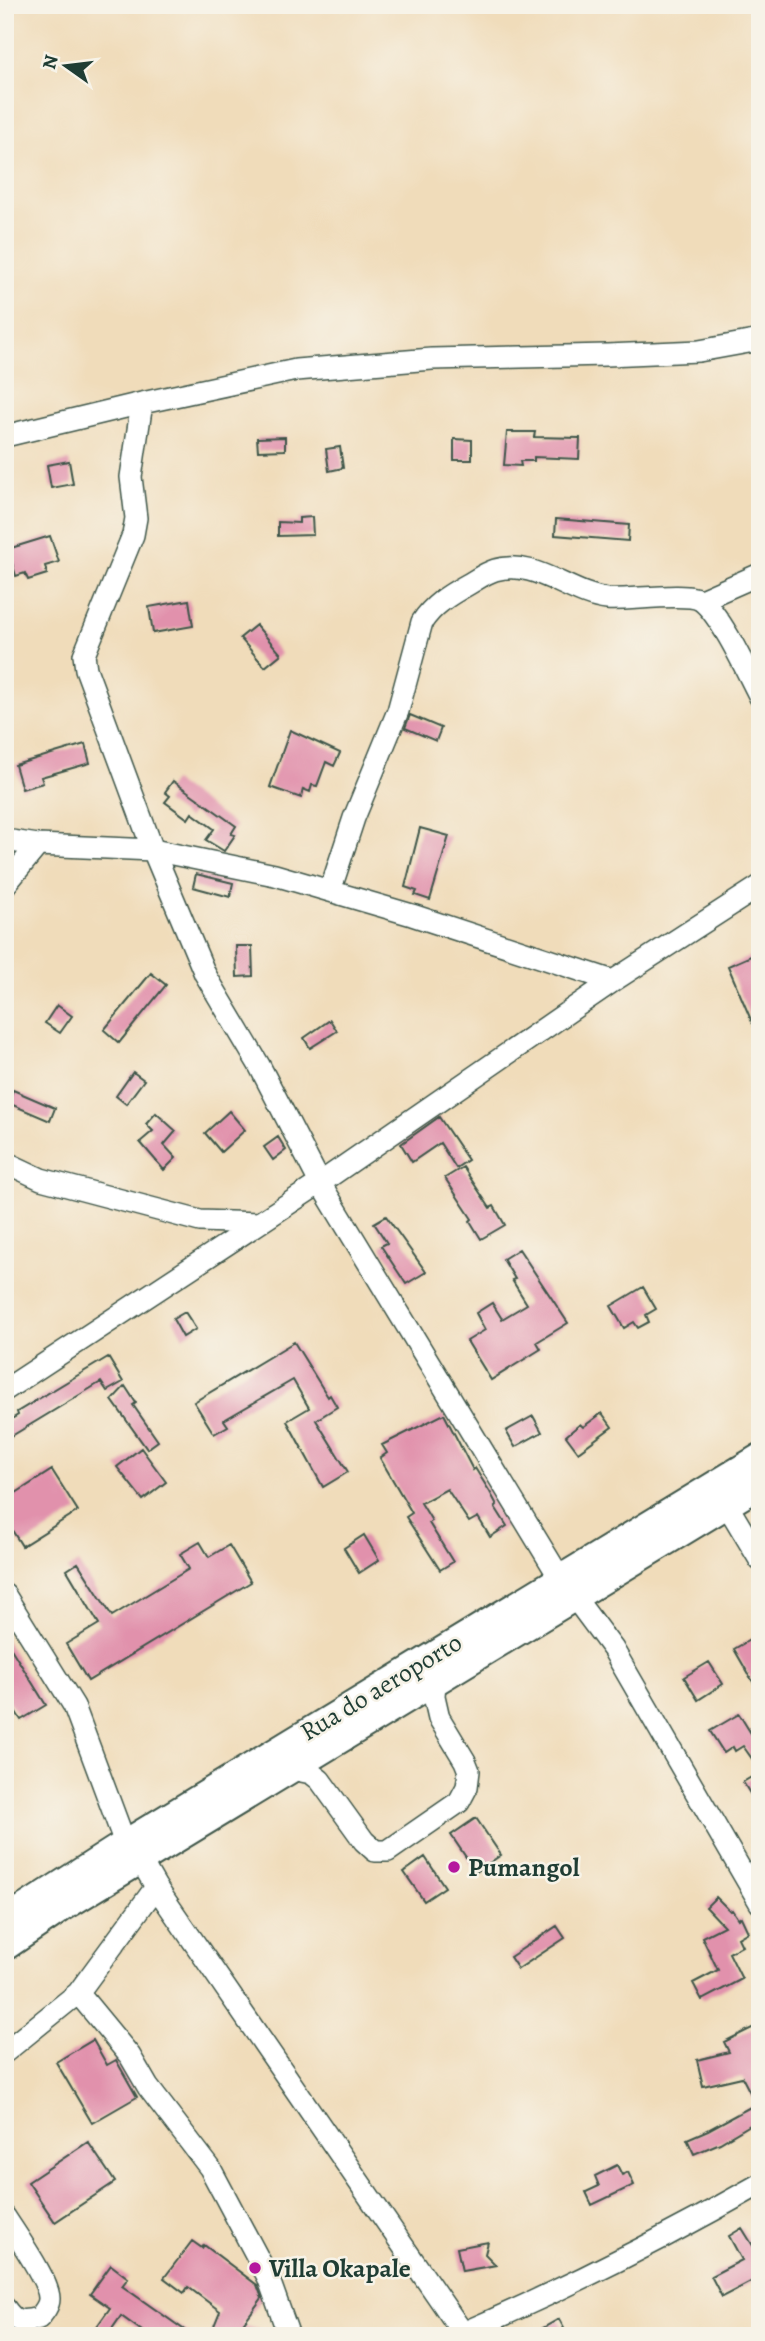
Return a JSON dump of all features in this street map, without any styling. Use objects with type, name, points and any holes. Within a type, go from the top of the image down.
[{"type":"main road","name":"Rua do aeroporto","points":[[5,1920],[292,1769],[435,1682],[567,1588],[760,1457]]},
{"type":"main road","name":"Rua do aeroporto","points":[[5,1947],[61,1909],[133,1852],[567,1588],[727,1505],[760,1485]]},
{"type":"street","points":[[5,436],[296,370],[432,359],[699,351],[760,340]]},
{"type":"street","points":[[142,403],[131,477],[136,518],[133,535],[84,655],[88,676],[153,850],[205,974],[259,1065],[320,1183],[567,1588],[613,1649],[760,1903]]},
{"type":"street","points":[[330,891],[354,818],[398,711],[422,622],[430,610],[494,570],[526,570],[593,597],[605,599],[685,596],[701,600],[720,624],[760,696]]},
{"type":"street","points":[[701,600],[760,574]]},
{"type":"street","points":[[5,840],[38,845],[153,850],[275,875],[412,915],[613,981]]},
{"type":"street","points":[[5,885],[38,845]]},
{"type":"street","points":[[5,1390],[320,1183],[613,981],[760,886]]},
{"type":"street","points":[[5,1162],[41,1179],[200,1221],[259,1223]]},
{"type":"street","points":[[727,1505],[760,1560]]},
{"type":"street","points":[[5,1595],[74,1706],[133,1852],[464,2334],[661,2239],[760,2184]]},
{"type":"street","points":[[292,1769],[311,1773],[320,1780],[364,1841],[374,1851],[387,1851],[459,1802],[467,1787],[469,1771],[465,1761],[439,1718],[434,1696],[435,1682]]},
{"type":"street","points":[[5,2052],[78,1993],[156,1887]]},
{"type":"street","points":[[78,1993],[130,2056],[148,2087],[210,2168],[268,2277],[289,2336]]},
{"type":"street","points":[[5,2217],[33,2262],[49,2295],[49,2303],[38,2318],[24,2322],[12,2318],[5,2308]]},
{"type":"building","points":[[507,432],[535,432],[534,437],[580,438],[579,459],[534,457],[534,461],[520,461],[521,466],[504,465]]},
{"type":"building","points":[[285,437],[285,450],[258,451],[257,438]]},
{"type":"building","points":[[454,439],[472,440],[472,460],[454,460]]},
{"type":"building","points":[[340,447],[343,468],[329,471],[326,449]]},
{"type":"building","points":[[69,461],[73,484],[51,488],[47,465]]},
{"type":"building","points":[[312,517],[313,535],[278,536],[278,522],[299,523],[299,518]]},
{"type":"building","points":[[556,519],[629,525],[628,541],[555,535]]},
{"type":"building","points":[[50,536],[59,562],[45,566],[47,574],[28,580],[25,573],[16,576],[8,549]]},
{"type":"building","points":[[189,600],[193,626],[153,633],[149,607]]},
{"type":"building","points":[[256,625],[281,654],[265,667],[240,638]]},
{"type":"building","points":[[410,715],[441,728],[436,741],[405,728]]},
{"type":"building","points":[[290,730],[340,753],[334,766],[326,762],[317,786],[312,785],[310,792],[303,789],[301,798],[270,787]]},
{"type":"building","points":[[85,744],[90,763],[41,777],[43,783],[22,789],[15,765]]},
{"type":"building","points":[[173,781],[236,826],[231,834],[235,835],[224,851],[206,840],[214,829],[192,813],[188,819],[165,802],[170,796],[165,792]]},
{"type":"building","points":[[420,828],[449,836],[430,900],[415,895],[417,891],[405,887]]},
{"type":"building","points":[[196,874],[233,883],[230,897],[193,887]]},
{"type":"building","points":[[236,946],[252,946],[253,976],[237,977]]},
{"type":"building","points":[[760,952],[760,1041],[728,966]]},
{"type":"building","points":[[151,973],[166,985],[119,1043],[104,1030]]},
{"type":"building","points":[[57,1005],[72,1016],[60,1033],[45,1023]]},
{"type":"building","points":[[330,1020],[337,1031],[310,1048],[304,1038]]},
{"type":"building","points":[[133,1072],[144,1080],[126,1104],[116,1096]]},
{"type":"building","points":[[13,1090],[55,1108],[50,1121],[8,1103]]},
{"type":"building","points":[[229,1111],[245,1130],[221,1152],[205,1133]]},
{"type":"building","points":[[156,1113],[176,1131],[164,1145],[176,1158],[164,1170],[140,1142],[153,1131],[146,1124]]},
{"type":"building","points":[[439,1117],[468,1160],[456,1168],[440,1143],[412,1162],[401,1144]]},
{"type":"building","points":[[278,1137],[286,1150],[273,1160],[264,1147]]},
{"type":"building","points":[[463,1167],[490,1208],[494,1206],[505,1225],[481,1239],[470,1221],[472,1219],[445,1178]]},
{"type":"building","points":[[386,1216],[426,1272],[406,1284],[381,1246],[387,1243],[374,1223]]},
{"type":"building","points":[[519,1249],[568,1323],[537,1342],[541,1349],[491,1380],[467,1341],[485,1330],[476,1313],[492,1303],[502,1319],[527,1304],[503,1259]]},
{"type":"building","points":[[643,1287],[656,1309],[646,1315],[649,1322],[638,1328],[634,1322],[624,1328],[611,1306]]},
{"type":"building","points":[[185,1312],[196,1329],[183,1337],[173,1319]]},
{"type":"building","points":[[294,1342],[337,1407],[316,1420],[348,1472],[323,1487],[287,1421],[309,1408],[293,1380],[224,1420],[228,1426],[214,1434],[194,1402]]},
{"type":"building","points":[[108,1357],[123,1382],[107,1391],[101,1382],[5,1440],[5,1423],[18,1415],[17,1412]]},
{"type":"building","points":[[125,1386],[136,1403],[133,1405],[158,1441],[147,1449],[112,1400]]},
{"type":"building","points":[[602,1413],[612,1427],[578,1452],[566,1436],[580,1424],[583,1427]]},
{"type":"building","points":[[444,1414],[473,1470],[475,1468],[490,1492],[497,1505],[495,1507],[507,1526],[490,1537],[478,1517],[469,1522],[447,1489],[421,1503],[432,1521],[429,1523],[453,1562],[440,1570],[406,1517],[412,1513],[380,1458],[387,1453],[382,1445]]},
{"type":"building","points":[[533,1416],[542,1432],[515,1447],[506,1431]]},
{"type":"building","points":[[141,1448],[166,1482],[143,1500],[117,1467]]},
{"type":"building","points":[[52,1470],[78,1511],[22,1546],[5,1519],[5,1500]]},
{"type":"building","points":[[364,1535],[379,1560],[359,1573],[344,1548]]},
{"type":"building","points":[[200,1542],[209,1557],[229,1545],[251,1582],[88,1681],[66,1644],[99,1624],[67,1570],[78,1563],[112,1616],[189,1569],[180,1554]]},
{"type":"building","points":[[760,1634],[760,1694],[734,1649]]},
{"type":"building","points":[[5,1639],[46,1705],[21,1720],[5,1695]]},
{"type":"building","points":[[709,1662],[723,1684],[698,1700],[684,1677]]},
{"type":"building","points":[[739,1714],[760,1748],[760,1770],[743,1746],[735,1751],[733,1747],[724,1753],[710,1731]]},
{"type":"building","points":[[760,1772],[760,1810],[743,1782]]},
{"type":"building","points":[[476,1818],[501,1855],[476,1872],[451,1835]]},
{"type":"building","points":[[425,1857],[445,1887],[424,1901],[404,1872]]},
{"type":"building","points":[[716,1897],[732,1910],[738,1919],[741,1917],[748,1932],[738,1938],[742,1946],[729,1953],[742,1979],[702,2000],[693,1983],[718,1970],[702,1937],[724,1926],[706,1907]]},
{"type":"building","points":[[557,1926],[565,1938],[518,1969],[510,1957]]},
{"type":"building","points":[[760,2024],[760,2119],[720,2143],[694,2154],[687,2139],[756,2104],[742,2077],[703,2086],[697,2060],[729,2052],[724,2042]]},
{"type":"building","points":[[93,2040],[107,2065],[116,2060],[137,2097],[92,2123],[56,2062]]},
{"type":"building","points":[[88,2142],[115,2182],[55,2222],[28,2182]]},
{"type":"building","points":[[617,2165],[622,2175],[628,2172],[634,2185],[592,2205],[586,2192],[599,2186],[595,2176]]},
{"type":"building","points":[[742,2228],[760,2257],[760,2277],[722,2297],[711,2276],[742,2260],[729,2236]]},
{"type":"building","points":[[192,2241],[202,2248],[204,2245],[257,2285],[262,2298],[242,2325],[265,2331],[265,2336],[210,2336],[220,2311],[188,2287],[184,2293],[164,2278]]},
{"type":"building","points":[[488,2242],[485,2254],[496,2265],[462,2271],[457,2248]]},
{"type":"building","points":[[111,2265],[128,2278],[122,2286],[193,2336],[149,2336],[121,2316],[107,2336],[90,2336],[110,2308],[90,2294]]},
{"type":"building","points":[[559,2319],[568,2336],[529,2336]]},
{"type":"place","name":"Pumangol","points":[[454,1867]]},
{"type":"place","name":"Villa Okapale","points":[[255,2268]]}]
